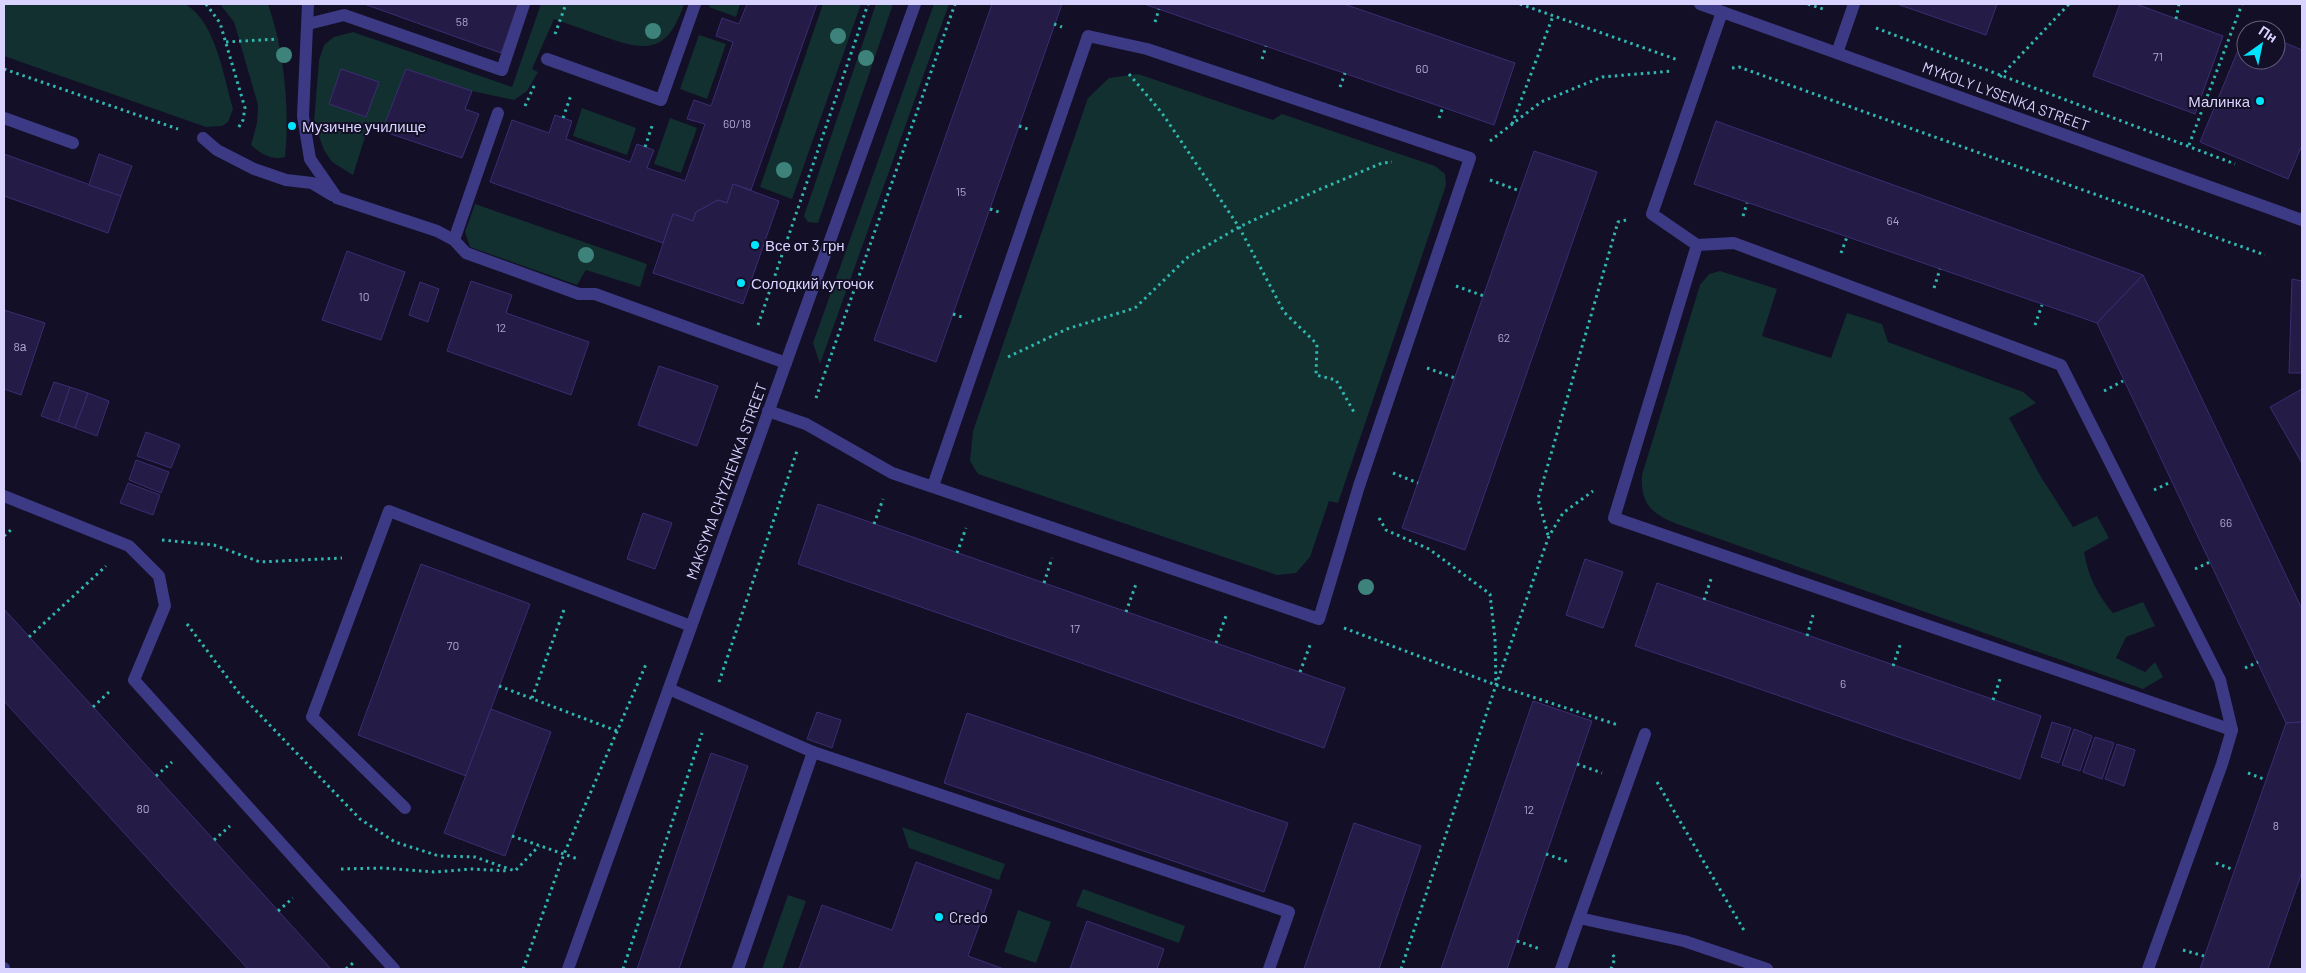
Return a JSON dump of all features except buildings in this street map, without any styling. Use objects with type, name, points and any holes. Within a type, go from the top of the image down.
[{"type":"street","points":[[308,4],[303,116],[310,159],[336,198]]},
{"type":"street","points":[[308,24],[344,15],[502,70],[524,4]]},
{"type":"street","points":[[547,59],[661,100],[695,4]]},
{"type":"street","name":"MAKSYMA CHYZHENKA STREET","points":[[568,969],[915,4]]},
{"type":"street","name":"MYKOLY LYSENKA STREET","points":[[1700,4],[2302,220]]},
{"type":"street","points":[[1837,53],[1854,4]]},
{"type":"street","points":[[1722,12],[1652,214],[1697,245],[1734,243],[2061,365],[2220,680],[2232,730],[2219,773],[2148,969]]},
{"type":"street","points":[[768,411],[806,424],[892,473],[1320,619],[1359,486],[1470,158],[1146,49],[1088,36],[933,486]]},
{"type":"street","points":[[454,240],[498,113]]},
{"type":"street","points":[[4,118],[73,143]]},
{"type":"street","points":[[203,138],[217,150],[254,169],[286,180],[312,183],[336,198],[437,231],[454,240],[466,253],[579,294],[595,294],[786,363]]},
{"type":"street","points":[[1697,245],[1614,518],[2232,730]]},
{"type":"street","points":[[4,496],[129,546],[159,576],[165,606],[134,680],[394,969]]},
{"type":"street","points":[[405,808],[312,717],[389,511],[691,626]]},
{"type":"street","points":[[669,689],[813,752],[1289,912],[1269,969]]},
{"type":"street","points":[[1561,969],[1645,734]]},
{"type":"street","points":[[738,969],[813,752]]},
{"type":"street","points":[[1579,918],[1684,941],[1767,969]]},
{"type":"path","points":[[4,69],[203,138],[216,140],[227,137],[237,130],[243,120],[245,108],[220,23],[206,4]]},
{"type":"path","points":[[750,349],[868,4]]},
{"type":"path","points":[[623,969],[806,424],[955,4]]},
{"type":"path","points":[[1520,4],[1702,68]]},
{"type":"path","points":[[1808,4],[2189,145],[2243,167]]},
{"type":"path","points":[[2000,76],[2069,4]]},
{"type":"path","points":[[2176,19],[2179,4]]},
{"type":"path","points":[[2189,145],[2242,4]]},
{"type":"path","points":[[1512,124],[1553,16]]},
{"type":"path","points":[[226,42],[276,40]]},
{"type":"path","points":[[498,113],[525,106],[547,59]]},
{"type":"path","points":[[1470,158],[1541,102],[1602,77],[1702,68],[1739,67],[2264,255]]},
{"type":"path","points":[[1124,70],[1162,113],[1239,227],[1284,312],[1317,344],[1316,375],[1336,380],[1360,422]]},
{"type":"path","points":[[973,373],[1067,330],[1135,308],[1188,257],[1239,227],[1382,163],[1401,162]]},
{"type":"path","points":[[1549,536],[1538,499],[1618,222],[1652,214]]},
{"type":"path","points":[[1401,969],[1496,685],[1549,536],[1563,513],[1606,480],[1627,474]]},
{"type":"path","points":[[1359,486],[1386,530],[1429,549],[1490,594],[1495,639],[1496,685]]},
{"type":"path","points":[[29,637],[129,546],[165,540],[214,544],[260,562],[372,556]]},
{"type":"path","points":[[532,698],[575,582]]},
{"type":"path","points":[[1320,619],[1496,685],[1645,734]]},
{"type":"path","points":[[523,969],[564,854],[647,660]]},
{"type":"path","points":[[499,686],[617,731]]},
{"type":"path","points":[[1639,752],[1767,969]]},
{"type":"path","points":[[512,836],[604,869]]},
{"type":"path","points":[[305,870],[382,868],[434,872],[472,869],[515,871]]},
{"type":"green space","points":[[4,4],[185,4],[196,12],[204,23],[217,50],[233,109],[228,122],[222,126],[206,127],[4,56]]},
{"type":"green space","points":[[220,4],[268,4],[282,60],[287,119],[285,157],[267,156],[251,145],[257,123],[258,105],[234,22]]},
{"type":"green space","points":[[541,4],[684,4],[678,20],[664,39],[655,44],[645,46],[620,42],[554,19],[532,69],[538,72],[527,91],[514,100],[472,91],[406,69],[382,131],[368,127],[353,175],[332,162],[324,150],[314,122],[319,60],[324,45],[334,37],[353,32],[512,87]]},
{"type":"green space","points":[[710,4],[740,4],[736,17],[709,7]]},
{"type":"green space","points":[[823,4],[861,4],[792,199],[760,187]]},
{"type":"green space","points":[[876,4],[893,4],[818,223],[808,222],[804,216]]},
{"type":"green space","points":[[934,4],[949,4],[820,364],[813,343]]},
{"type":"green space","points":[[699,35],[726,44],[707,99],[680,89]]},
{"type":"green space","points":[[1138,74],[1273,120],[1282,114],[1435,166],[1445,174],[1446,185],[1338,503],[1329,501],[1310,557],[1296,573],[1277,575],[978,474],[970,461],[973,431],[1088,98],[1109,78]]},
{"type":"green space","points":[[582,108],[636,128],[627,155],[573,136]]},
{"type":"green space","points":[[670,118],[697,128],[681,173],[654,164]]},
{"type":"green space","points":[[475,204],[647,264],[640,287],[586,270],[577,285],[470,247],[465,232]]},
{"type":"green space","points":[[1720,271],[1777,289],[1762,336],[1831,358],[1847,313],[1882,324],[1888,342],[2023,392],[2036,403],[2009,418],[2041,477],[2073,527],[2097,516],[2109,538],[2084,552],[2088,569],[2098,592],[2113,613],[2143,602],[2155,626],[2126,637],[2116,658],[2145,672],[2155,662],[2163,677],[2143,689],[1680,525],[1662,517],[1650,508],[1643,494],[1642,475],[1700,285],[1709,274]]},
{"type":"green space","points":[[902,827],[1005,864],[999,880],[909,848]]},
{"type":"green space","points":[[1083,889],[1185,926],[1179,943],[1076,906]]},
{"type":"green space","points":[[788,895],[806,901],[782,969],[762,969]]},
{"type":"green space","points":[[1018,910],[1051,922],[1036,963],[1004,952]]},
{"type":"place","name":"Малинка","points":[[2260,101]]},
{"type":"place","name":"Музичне училище","points":[[292,126]]},
{"type":"place","name":"Все от 3 грн","points":[[755,245]]},
{"type":"place","name":"Солодкий куточок","points":[[741,283]]},
{"type":"place","name":"Credo","points":[[939,917]]}]
